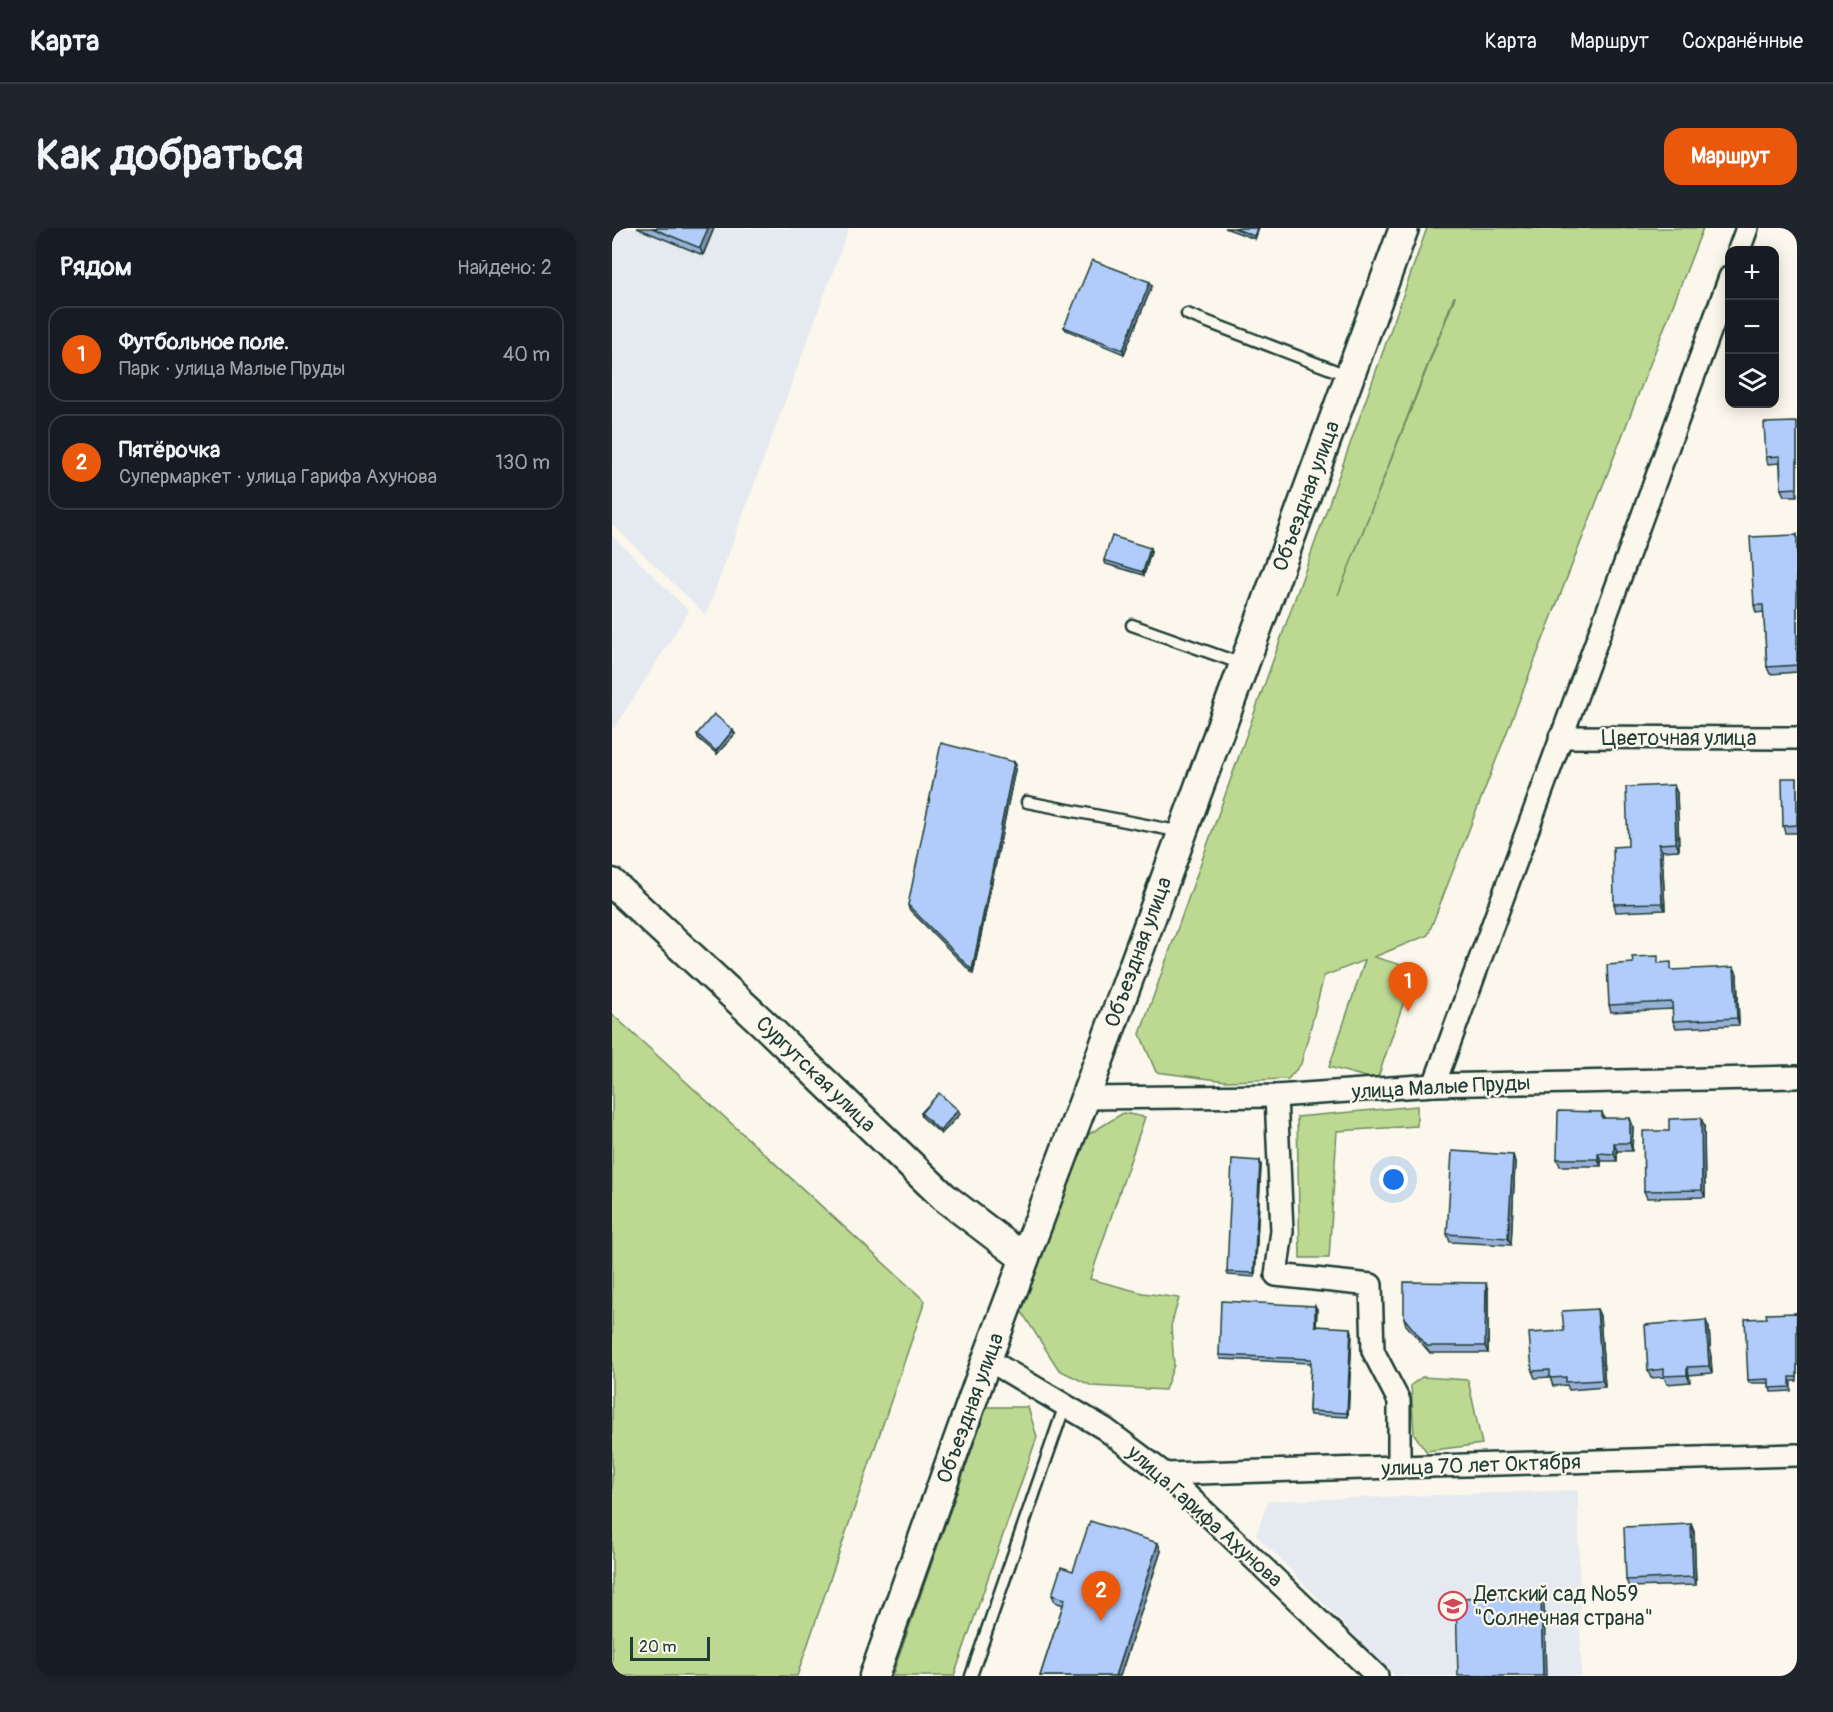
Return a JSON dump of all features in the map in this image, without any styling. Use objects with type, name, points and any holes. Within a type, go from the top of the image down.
[{"type":"main road","name":"Объездная улица","points":[[873,1676],[1024,1258],[1404,228]]},
{"type":"main road","name":"Сургутская улица","points":[[612,883],[764,1024],[944,1197],[1024,1258]]},
{"type":"street","points":[[1740,246],[1747,228]]},
{"type":"street","points":[[1434,1085],[1725,291]]},
{"type":"street","name":"Цветочная улица","points":[[1560,737],[1797,738]]},
{"type":"street","name":"улица Малые Пруды","points":[[1084,1098],[1276,1096],[1434,1085],[1797,1077]]},
{"type":"street","points":[[1276,1096],[1282,1231],[1276,1275],[1371,1285],[1372,1351],[1399,1401],[1399,1467]]},
{"type":"street","name":"улица Гарифа Ахунова","points":[[987,1359],[1105,1429],[1165,1474],[1377,1676]]},
{"type":"street","name":"улица 70 лет Октября","points":[[1165,1474],[1797,1455]]},
{"type":"lane","points":[[1187,314],[1349,376]]},
{"type":"lane","points":[[1132,626],[1244,665]]},
{"type":"lane","points":[[1027,802],[1182,832]]},
{"type":"lane","points":[[971,1676],[1065,1404]]},
{"type":"shaded area","points":[[612,228],[849,228],[706,615],[612,524]]},
{"type":"shaded area","points":[[612,535],[689,611],[614,729],[612,727]]},
{"type":"shaded area","name":"Детский сад №59 \"Солнечная страна\"","points":[[1578,1490],[1581,1676],[1395,1676],[1256,1535],[1268,1501]]},
{"type":"green space","points":[[1427,228],[1703,228],[1428,935],[1374,957],[1415,969],[1377,1080],[1329,1067],[1365,960],[1324,976],[1301,1064],[1288,1079],[1226,1081],[1156,1072],[1140,1034]],"holes":[[[1454,297],[1455,297],[1338,595]]]},
{"type":"green space","points":[[612,1014],[925,1301],[797,1676],[612,1676]]},
{"type":"green space","points":[[1417,1106],[1417,1126],[1337,1131],[1329,1258],[1300,1258],[1297,1117]]},
{"type":"green space","points":[[1123,1113],[1145,1117],[1090,1279],[1143,1293],[1179,1298],[1171,1326],[1174,1365],[1165,1390],[1092,1386],[1059,1370],[1021,1311],[1086,1136]]},
{"type":"green space","points":[[1422,1377],[1468,1380],[1482,1444],[1426,1451],[1414,1434],[1411,1385]]},
{"type":"green space","points":[[987,1407],[1028,1407],[1037,1437],[954,1676],[892,1676]]},
{"type":"building","points":[[652,228],[708,228],[700,248]]},
{"type":"building","points":[[1234,228],[1257,228],[1254,236]]},
{"type":"building","points":[[1092,260],[1150,282],[1123,350],[1064,327]]},
{"type":"building","points":[[1797,422],[1797,488],[1781,489],[1780,456],[1766,457],[1764,423]]},
{"type":"building","points":[[1797,535],[1797,665],[1767,667],[1763,605],[1754,605],[1750,537]]},
{"type":"building","points":[[1112,536],[1150,548],[1143,572],[1104,560]]},
{"type":"building","points":[[714,714],[733,730],[716,751],[697,734]]},
{"type":"building","points":[[941,743],[1014,762],[972,970],[908,905]]},
{"type":"building","points":[[1782,778],[1797,778],[1797,825],[1783,826]]},
{"type":"building","points":[[1674,785],[1676,843],[1659,844],[1662,903],[1614,904],[1613,847],[1628,846],[1626,787]]},
{"type":"building","points":[[1658,956],[1658,963],[1671,962],[1671,970],[1734,967],[1737,1018],[1673,1021],[1672,1002],[1609,1005],[1607,965],[1633,963],[1632,957]]},
{"type":"building","points":[[939,1093],[958,1110],[940,1131],[921,1113]]},
{"type":"building","points":[[1558,1111],[1602,1112],[1602,1118],[1630,1118],[1630,1143],[1614,1143],[1614,1154],[1598,1153],[1598,1159],[1557,1159]]},
{"type":"building","points":[[1701,1118],[1702,1190],[1644,1191],[1643,1131],[1669,1131],[1669,1119]]},
{"type":"building","points":[[1452,1151],[1513,1155],[1508,1238],[1447,1234]]},
{"type":"building","points":[[1232,1159],[1260,1161],[1254,1273],[1227,1272]]},
{"type":"building","points":[[1404,1282],[1486,1283],[1485,1346],[1427,1346],[1404,1318]]},
{"type":"building","points":[[1221,1301],[1315,1306],[1315,1326],[1351,1328],[1347,1413],[1309,1411],[1311,1359],[1219,1355]]},
{"type":"building","points":[[1597,1309],[1602,1380],[1566,1382],[1566,1377],[1550,1378],[1550,1370],[1532,1371],[1529,1333],[1564,1331],[1562,1311]]},
{"type":"building","points":[[1797,1313],[1797,1377],[1790,1377],[1790,1387],[1769,1388],[1769,1379],[1748,1380],[1745,1319],[1767,1318],[1766,1314]]},
{"type":"building","points":[[1706,1320],[1709,1366],[1687,1367],[1687,1375],[1664,1376],[1664,1369],[1648,1371],[1645,1325]]},
{"type":"building","points":[[1090,1521],[1158,1543],[1115,1676],[1040,1676],[1065,1599],[1052,1595],[1061,1567],[1073,1571]]},
{"type":"building","points":[[1691,1524],[1693,1577],[1626,1580],[1624,1527]]},
{"type":"building","points":[[1541,1596],[1543,1676],[1458,1676],[1456,1598]]},
{"type":"place","name":"Футбольное поле.","points":[[1408,1012]]},
{"type":"place","name":"Детский сад №59 \"Солнечная страна\"","points":[[1453,1606]]},
{"type":"place","name":"Пятёрочка","points":[[1101,1621]]}]
